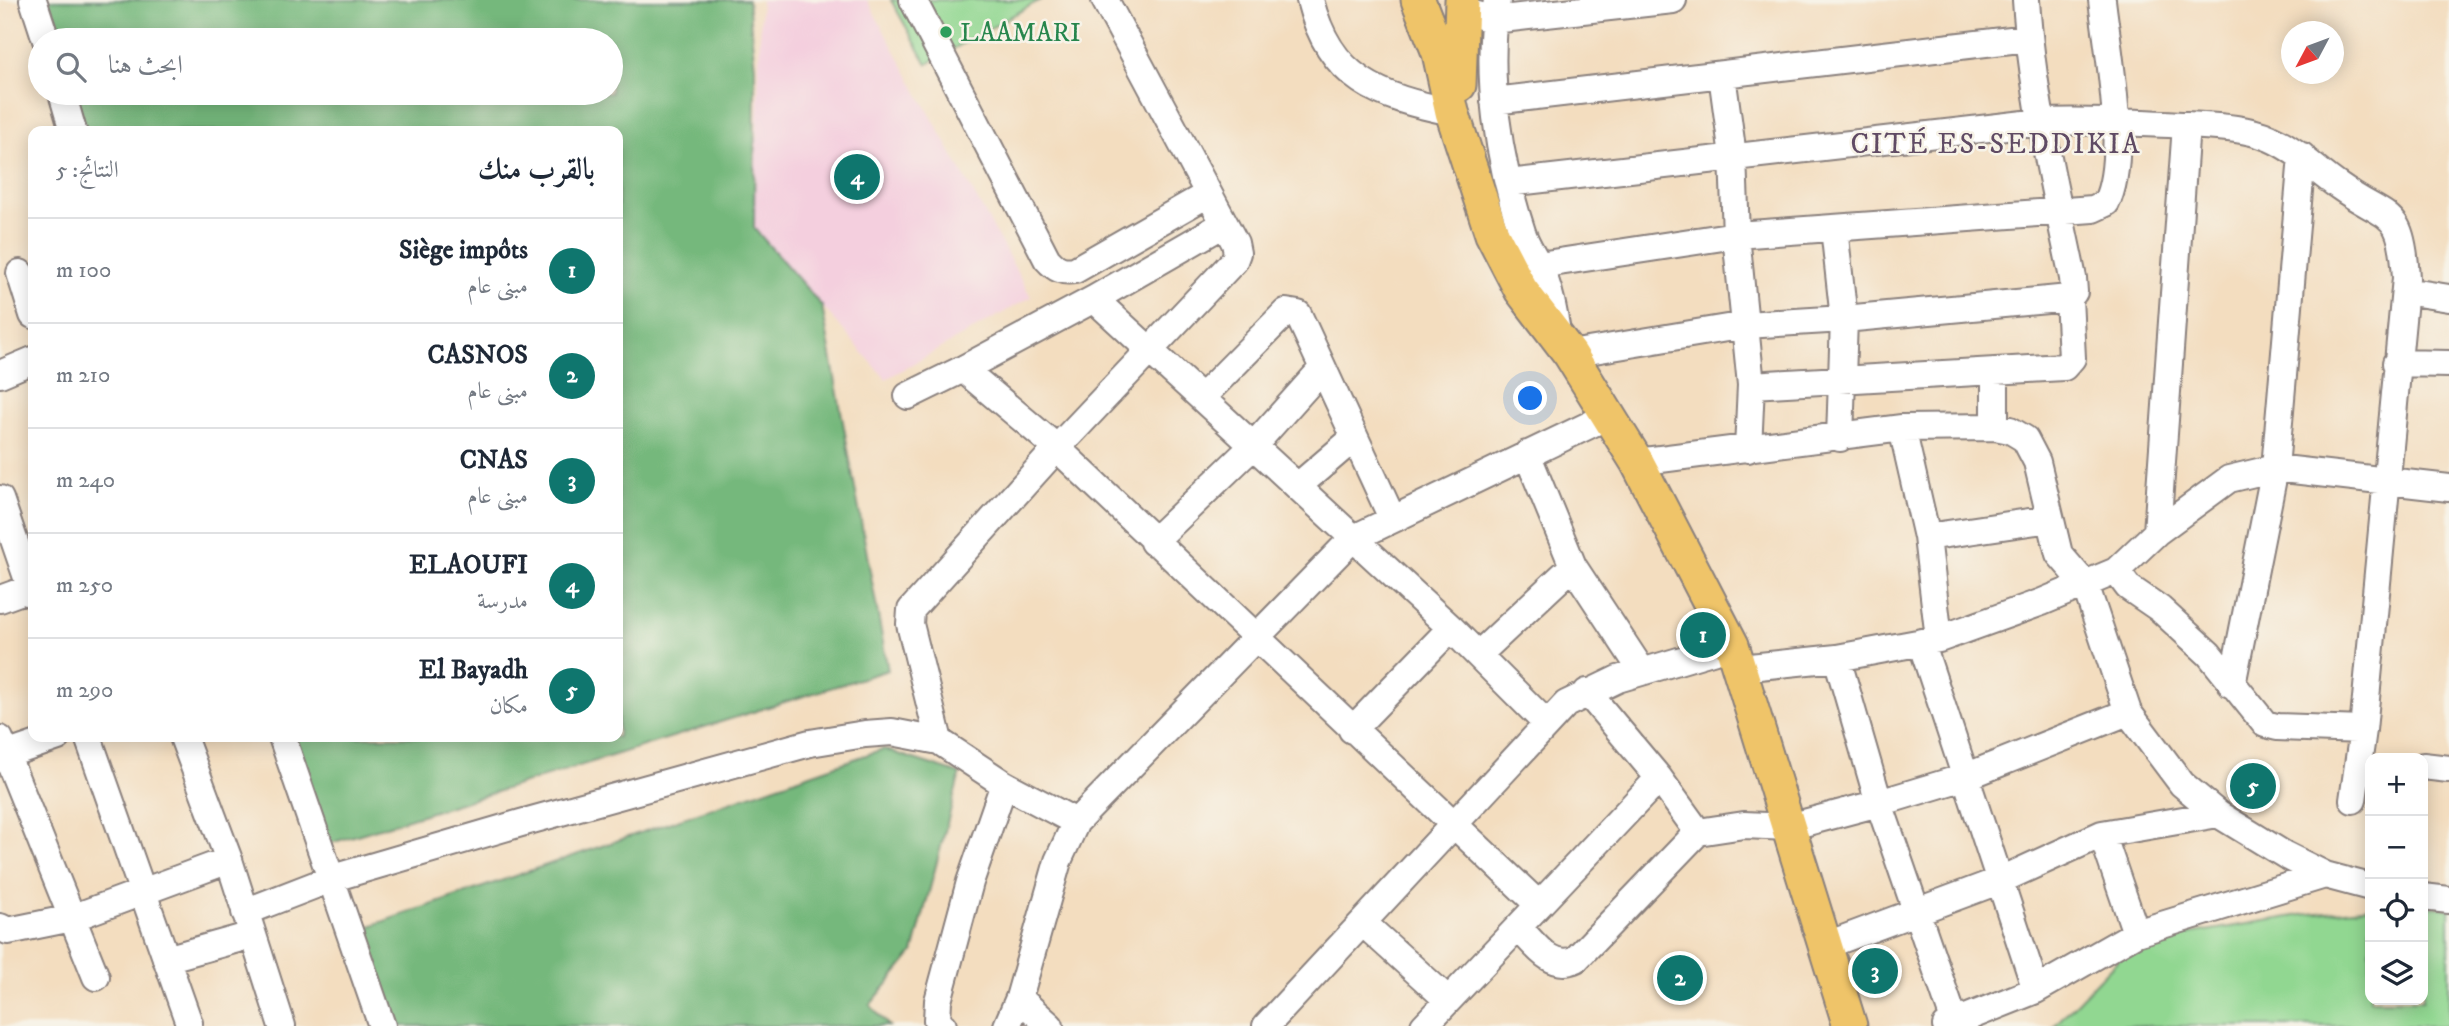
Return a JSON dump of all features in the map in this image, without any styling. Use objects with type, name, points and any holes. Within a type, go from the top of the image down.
[{"type":"main road","points":[[1418,0],[1439,53],[1452,112],[1492,234],[1521,289],[1564,346],[1637,462],[1736,657],[1850,1026]]},
{"type":"main road","points":[[1461,4],[1457,69],[1466,153]]},
{"type":"street","points":[[33,0],[42,28]]},
{"type":"street","points":[[914,0],[1048,259],[1055,267],[1064,272],[1075,270],[1208,194]]},
{"type":"street","points":[[939,741],[910,624],[911,610],[1057,448],[1234,261],[1237,253],[1235,243],[1104,0]]},
{"type":"street","points":[[1310,0],[1321,34],[1346,72],[1367,87],[1405,102],[1452,112]]},
{"type":"street","points":[[1461,4],[1495,10],[1673,0]]},
{"type":"street","points":[[1495,10],[1494,101],[1508,183],[1522,234],[1539,265],[1564,346],[1745,325],[1844,319],[2069,298],[2074,292],[2073,278],[2042,122],[2028,38],[2026,0]]},
{"type":"street","points":[[1539,265],[1736,235],[2061,212],[2093,209],[2106,204],[2112,191],[2116,120],[2102,0]]},
{"type":"street","points":[[1494,101],[2028,38]]},
{"type":"street","points":[[1722,75],[1733,156],[1736,235],[1751,385],[1748,449]]},
{"type":"street","points":[[66,105],[72,126]]},
{"type":"street","points":[[1508,183],[1733,156],[1861,145],[2042,122],[2116,120],[2231,127],[2270,138],[2302,156],[2341,188],[2382,210],[2393,219],[2405,255],[2405,291],[2384,482],[2363,730],[2365,759],[2353,800]]},
{"type":"street","points":[[2157,532],[2186,125]]},
{"type":"street","points":[[2232,685],[2275,468],[2302,156]]},
{"type":"street","points":[[908,396],[1094,299],[1224,224]]},
{"type":"street","points":[[1834,228],[1844,319],[1840,438]]},
{"type":"street","points":[[18,274],[28,302]]},
{"type":"street","points":[[2405,291],[2449,298]]},
{"type":"street","points":[[1751,385],[1840,382],[2064,366],[2072,358],[2074,342],[2069,298]]},
{"type":"street","points":[[1094,299],[1451,628],[1547,724]]},
{"type":"street","points":[[1202,397],[1286,312],[1298,314],[1392,518]]},
{"type":"street","points":[[0,374],[28,362]]},
{"type":"street","points":[[2396,363],[2449,364]]},
{"type":"street","points":[[963,369],[1057,448],[1253,637],[1539,905]]},
{"type":"street","points":[[1153,542],[1254,445],[1322,369]]},
{"type":"street","points":[[1995,371],[1995,427]]},
{"type":"street","points":[[1007,1026],[1019,998],[1058,860],[1076,822],[1253,637],[1353,539],[1608,416]]},
{"type":"street","points":[[1637,462],[1902,428],[1995,427],[2010,430],[2025,439],[2037,462],[2059,554],[2085,584],[2128,712],[2182,783],[2218,814],[2325,875],[2365,886]]},
{"type":"street","points":[[1902,428],[1927,537],[1930,640],[1965,776],[2036,990]]},
{"type":"street","points":[[1298,486],[1354,438]]},
{"type":"street","points":[[1527,454],[1573,566],[1642,671]]},
{"type":"street","points":[[1268,1025],[1566,704],[1587,692],[1642,671],[1736,657],[1837,658],[1930,640],[2116,571],[2157,532],[2229,479],[2275,468],[2449,488]]},
{"type":"street","points":[[0,499],[28,579]]},
{"type":"street","points":[[1927,537],[2050,519]]},
{"type":"street","points":[[1478,655],[1573,566]]},
{"type":"street","points":[[2116,571],[2128,587],[2160,608],[2209,654],[2265,724],[2277,727],[2363,730]]},
{"type":"street","points":[[0,598],[28,591]]},
{"type":"street","points":[[1352,730],[1451,628]]},
{"type":"street","points":[[1837,658],[1879,803],[1919,913],[1952,1025],[2036,990],[2136,933],[2325,875]]},
{"type":"street","points":[[1587,692],[1659,778],[1698,832]]},
{"type":"street","points":[[1518,927],[1552,959],[1560,963],[1576,959],[1698,832],[1744,825],[1789,827],[1879,803],[1965,776],[2128,712]]},
{"type":"street","points":[[166,959],[248,923],[333,878],[810,743],[892,732],[939,741],[1004,784],[1076,822]]},
{"type":"street","points":[[36,742],[2,750],[96,977]]},
{"type":"street","points":[[90,742],[189,1023]]},
{"type":"street","points":[[185,742],[229,860],[282,1026]]},
{"type":"street","points":[[284,742],[382,1026]]},
{"type":"street","points":[[2428,767],[2449,769]]},
{"type":"street","points":[[1424,1026],[1659,778]]},
{"type":"street","points":[[943,1026],[937,1020],[938,1001],[970,882],[1004,784]]},
{"type":"street","points":[[1827,945],[1919,913],[2001,880],[2102,834],[2218,814]]},
{"type":"street","points":[[2102,834],[2136,933]]},
{"type":"street","points":[[0,927],[8,931],[72,918],[229,860]]},
{"type":"street","points":[[2428,898],[2449,900]]},
{"type":"street","points":[[1363,923],[1448,1000]]},
{"type":"street","points":[[1019,998],[1051,1026]]},
{"type":"shaded area","points":[[761,0],[867,0],[1031,297],[886,379],[754,228]]},
{"type":"green space","points":[[34,0],[748,0],[755,68],[754,228],[822,306],[888,670],[325,845],[290,742],[623,742],[623,126],[77,126],[70,105],[623,105],[623,28],[44,28]]},
{"type":"green space","name":"LAAMARI","points":[[891,0],[1040,0],[927,64]]},
{"type":"green space","points":[[883,749],[960,774],[913,953],[870,1005],[889,1026],[393,1026],[361,929]]},
{"type":"green space","points":[[2428,906],[2449,909],[2449,1026],[2054,1026],[2134,943],[2301,915],[2365,908],[2365,1005],[2428,1005]]},
{"type":"place","name":"LAAMARI","points":[[946,32]]},
{"type":"place","name":"ELAOUFI","points":[[857,177]]},
{"type":"place","name":"Siège impôts","points":[[1703,635]]},
{"type":"place","name":"El Bayadh","points":[[2253,786]]},
{"type":"place","name":"CNAS","points":[[1875,971]]},
{"type":"place","name":"CASNOS","points":[[1680,978]]},
{"type":"district","name":"CITÉ ES-SEDDIKIA","points":[[1996,143]]}]
